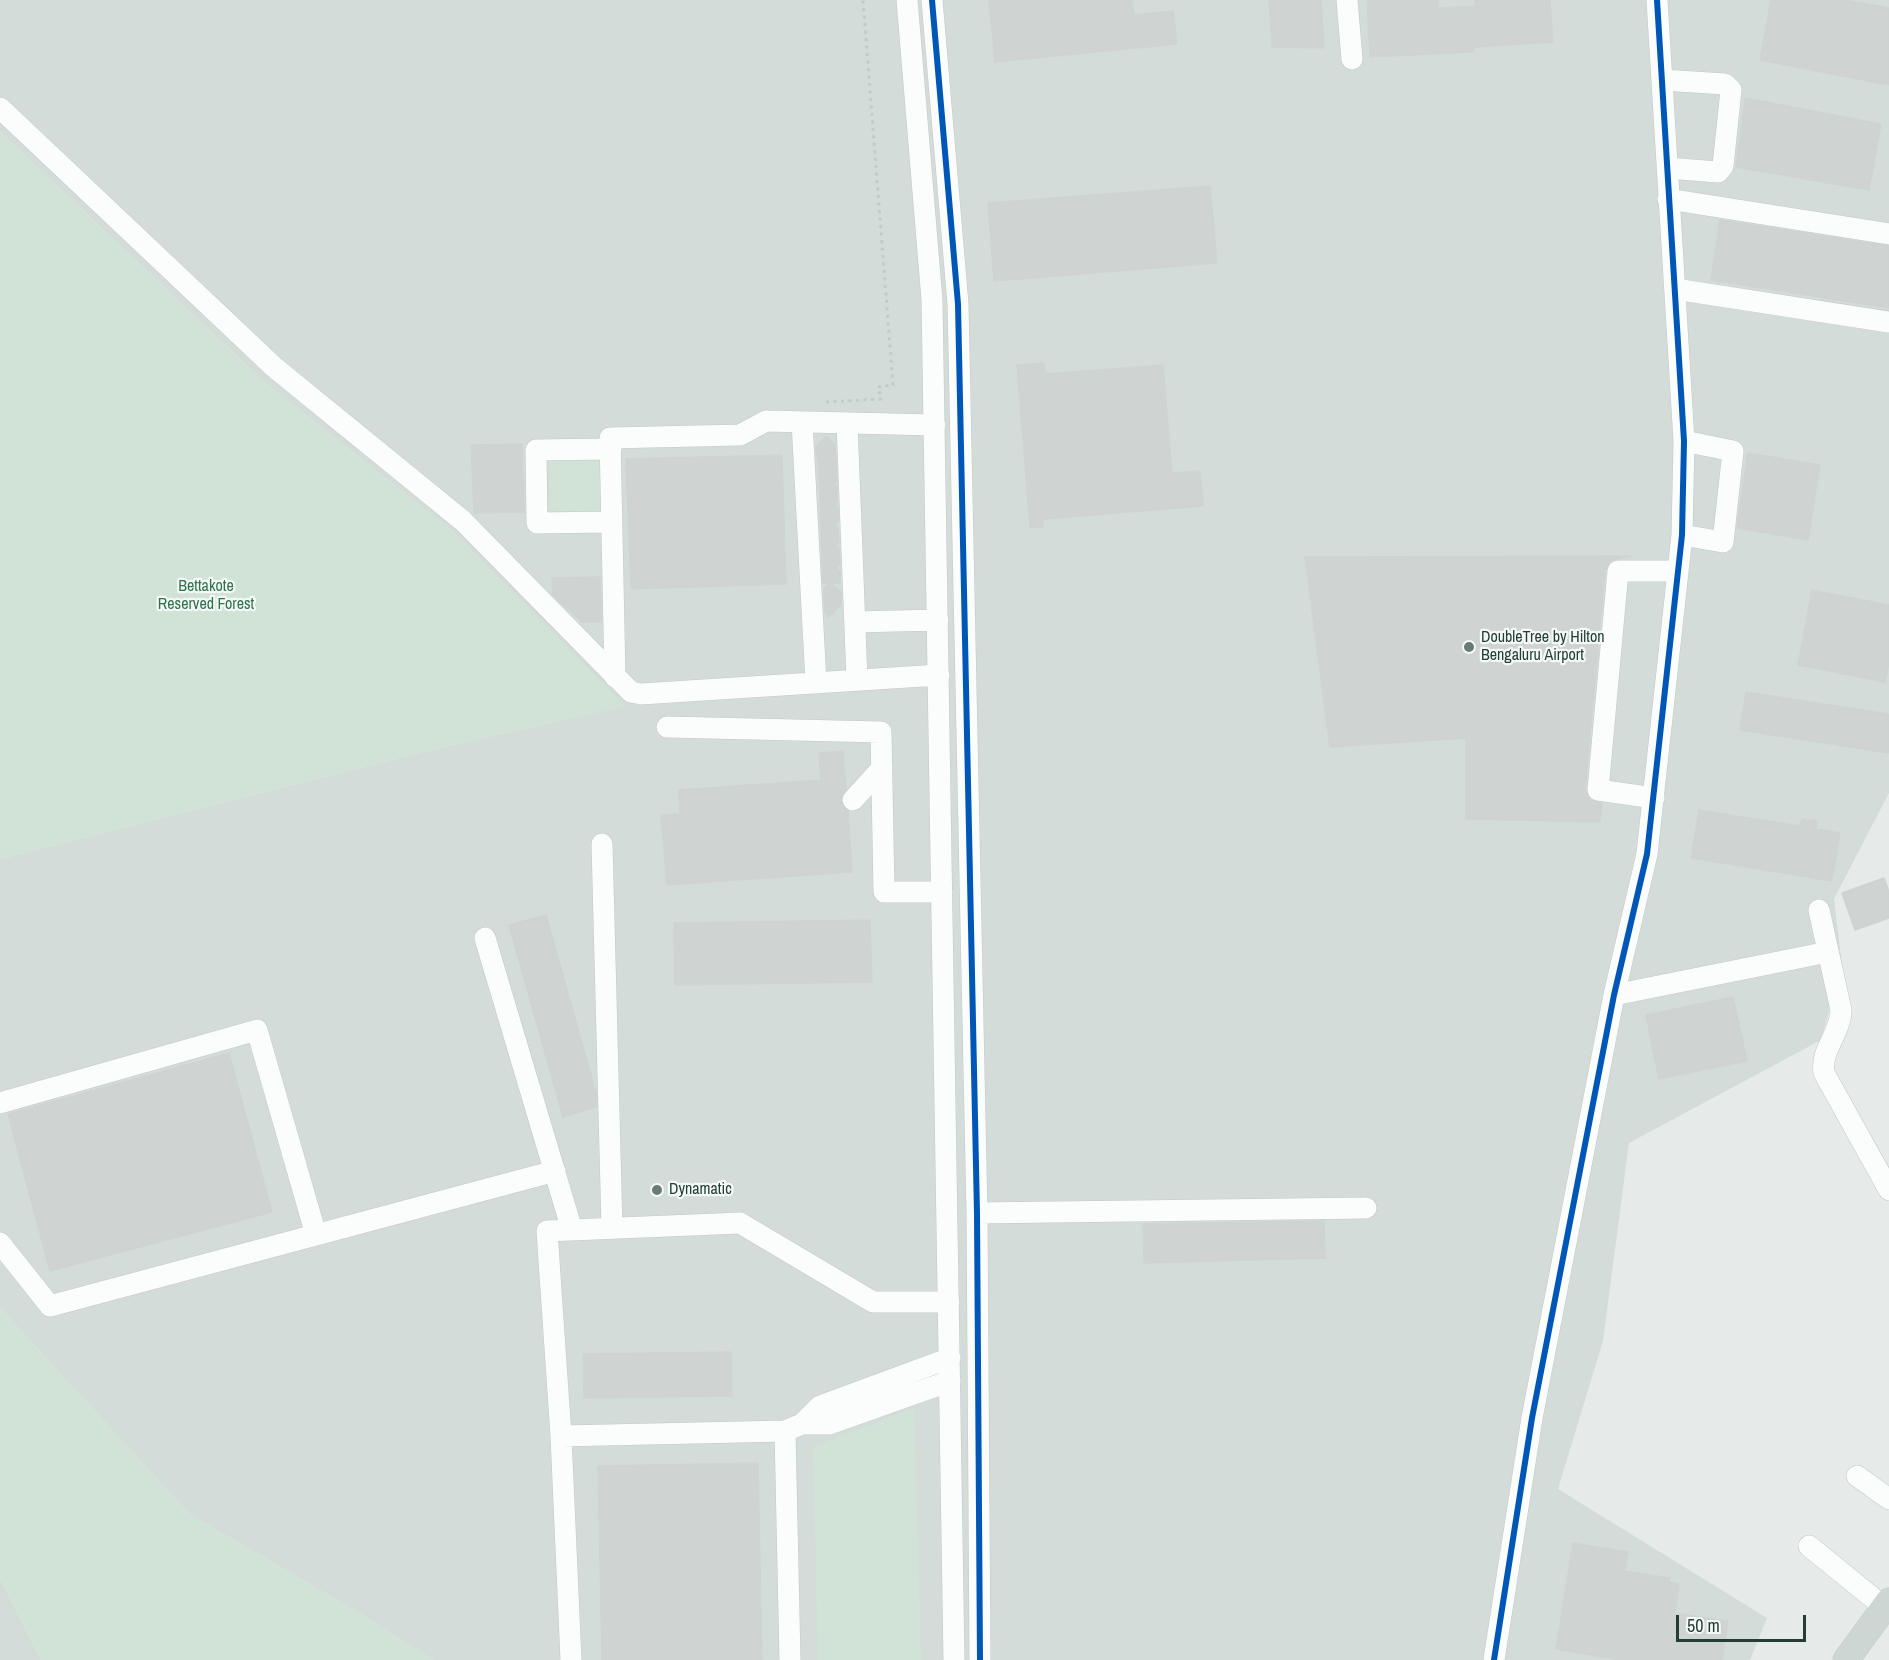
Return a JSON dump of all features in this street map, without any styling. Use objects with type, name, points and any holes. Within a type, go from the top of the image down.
[{"type":"main road","points":[[1846,1660],[1888,1606]]},
{"type":"street","points":[[906,0],[932,300],[954,1660]]},
{"type":"street","points":[[932,0],[958,304],[977,1213],[980,1660]]},
{"type":"street","points":[[1347,0],[1352,59]]},
{"type":"street","points":[[1494,1660],[1532,1418],[1614,995],[1647,854],[1682,536],[1684,441],[1657,0]]},
{"type":"street","points":[[1662,80],[1725,84],[1731,90],[1721,170],[1718,172],[1667,168]]},
{"type":"street","points":[[0,108],[274,367],[463,521],[631,692],[641,694],[939,675]]},
{"type":"street","points":[[1668,199],[1889,234]]},
{"type":"street","points":[[1675,289],[1889,322]]},
{"type":"street","points":[[615,677],[610,438],[740,435],[766,421],[934,425]]},
{"type":"street","points":[[802,422],[816,683]]},
{"type":"street","points":[[847,423],[857,680]]},
{"type":"street","points":[[1682,536],[1723,542],[1733,451],[1684,441]]},
{"type":"street","points":[[610,449],[536,450],[537,523],[612,522]]},
{"type":"street","points":[[1654,798],[1598,790],[1618,571],[1678,571]]},
{"type":"street","points":[[855,622],[938,620]]},
{"type":"street","points":[[667,727],[881,732],[884,892],[942,892]]},
{"type":"street","points":[[853,800],[882,768]]},
{"type":"street","points":[[602,844],[612,1228]]},
{"type":"street","points":[[1818,910],[1841,1015],[1825,1056],[1824,1073],[1889,1190]]},
{"type":"street","points":[[485,938],[572,1230]]},
{"type":"street","points":[[1614,995],[1828,952]]},
{"type":"street","points":[[0,1103],[257,1030],[316,1235]]},
{"type":"street","points":[[0,1243],[50,1306],[555,1172]]},
{"type":"street","points":[[977,1213],[1366,1208]]},
{"type":"street","points":[[571,1660],[561,1436],[547,1230],[740,1223],[873,1302],[949,1302]]},
{"type":"street","points":[[790,1660],[794,1428],[820,1406],[950,1358]]},
{"type":"street","points":[[561,1436],[794,1428],[829,1424],[950,1382]]},
{"type":"street","points":[[1857,1476],[1889,1499]]},
{"type":"street","points":[[1809,1546],[1888,1606]]},
{"type":"path","points":[[816,402],[881,399],[878,387],[893,385],[863,0]]},
{"type":"shaded area","points":[[0,0],[1889,0],[1889,793],[1834,899],[1842,965],[1821,1040],[1629,1143],[1603,1341],[1558,1489],[1767,1618],[1750,1660],[433,1660],[359,1613],[189,1514],[0,1308],[0,859],[422,752],[624,706],[452,531],[264,382],[0,132]]},
{"type":"shaded area","points":[[0,1578],[41,1660],[0,1660]]},
{"type":"green space","name":"Bettakote Reserved Forest","points":[[0,132],[264,382],[452,531],[625,706],[422,752],[0,859]]},
{"type":"green space","points":[[549,460],[600,460],[601,511],[550,511]]},
{"type":"green space","points":[[0,1308],[189,1514],[359,1613],[433,1660],[41,1660],[0,1578]]},
{"type":"green space","points":[[914,1408],[921,1660],[818,1660],[813,1447]]},
{"type":"building","points":[[989,0],[1132,0],[1134,15],[1173,11],[1177,44],[995,62]]},
{"type":"building","points":[[1269,0],[1321,0],[1324,48],[1272,47]]},
{"type":"building","points":[[1367,0],[1438,0],[1438,8],[1475,6],[1475,0],[1550,0],[1553,42],[1474,47],[1474,52],[1370,57]]},
{"type":"building","points":[[1771,0],[1845,0],[1889,8],[1889,85],[1760,60]]},
{"type":"building","points":[[1745,98],[1881,124],[1869,190],[1736,167]]},
{"type":"building","points":[[1210,186],[1217,263],[994,281],[988,203]]},
{"type":"building","points":[[1720,220],[1889,246],[1889,308],[1711,280]]},
{"type":"building","points":[[1044,363],[1045,374],[1163,365],[1172,473],[1200,471],[1203,506],[1043,519],[1043,527],[1030,528],[1017,365]]},
{"type":"building","points":[[826,436],[835,445],[837,481],[834,484],[837,487],[835,505],[838,508],[838,522],[835,525],[838,529],[839,542],[835,546],[839,550],[840,564],[836,568],[840,571],[840,583],[831,583],[841,592],[841,604],[829,617],[825,613],[824,589],[830,583],[823,583],[819,466],[816,447]]},
{"type":"building","points":[[522,444],[524,512],[474,513],[471,445]]},
{"type":"building","points":[[1748,453],[1820,465],[1808,540],[1737,528]]},
{"type":"building","points":[[782,455],[786,584],[631,589],[626,459]]},
{"type":"building","name":"DoubleTree by Hilton Bengaluru Airport","points":[[1631,556],[1612,560],[1605,570],[1585,789],[1590,800],[1602,803],[1600,822],[1466,819],[1466,738],[1330,747],[1305,557]]},
{"type":"building","points":[[600,577],[601,622],[582,622],[553,595],[552,578]]},
{"type":"building","points":[[1812,590],[1889,605],[1889,663],[1885,682],[1798,665]]},
{"type":"building","points":[[1746,692],[1889,714],[1889,753],[1740,730]]},
{"type":"building","points":[[843,751],[846,789],[841,797],[841,803],[848,811],[852,872],[667,885],[661,815],[680,814],[678,790],[821,780],[819,753]]},
{"type":"building","points":[[1699,810],[1800,826],[1802,819],[1817,821],[1816,829],[1840,833],[1832,881],[1691,858]]},
{"type":"building","points":[[1884,878],[1889,892],[1889,918],[1855,930],[1842,893]]},
{"type":"building","points":[[546,915],[596,1093],[596,1107],[563,1117],[509,925]]},
{"type":"building","points":[[870,920],[872,982],[675,985],[674,923]]},
{"type":"building","points":[[1733,997],[1747,1061],[1659,1079],[1646,1015]]},
{"type":"building","points":[[229,1053],[272,1212],[50,1271],[8,1114]]},
{"type":"building","points":[[1324,1221],[1325,1258],[1144,1263],[1143,1224]]},
{"type":"building","points":[[731,1352],[732,1396],[584,1398],[583,1354]]},
{"type":"building","points":[[758,1463],[762,1660],[602,1660],[598,1466]]},
{"type":"building","points":[[1573,1543],[1628,1552],[1625,1571],[1670,1578],[1669,1582],[1679,1584],[1675,1613],[1728,1621],[1722,1660],[1620,1660],[1556,1649]]},
{"type":"cycle path","points":[[932,0],[958,304],[977,1213],[980,1660]]},
{"type":"cycle path","points":[[1494,1660],[1532,1418],[1614,995],[1647,854],[1682,535],[1684,441],[1657,0]]},
{"type":"place","name":"DoubleTree by Hilton Bengaluru Airport","points":[[1469,647]]},
{"type":"place","name":"Dynamatic","points":[[657,1190]]}]
